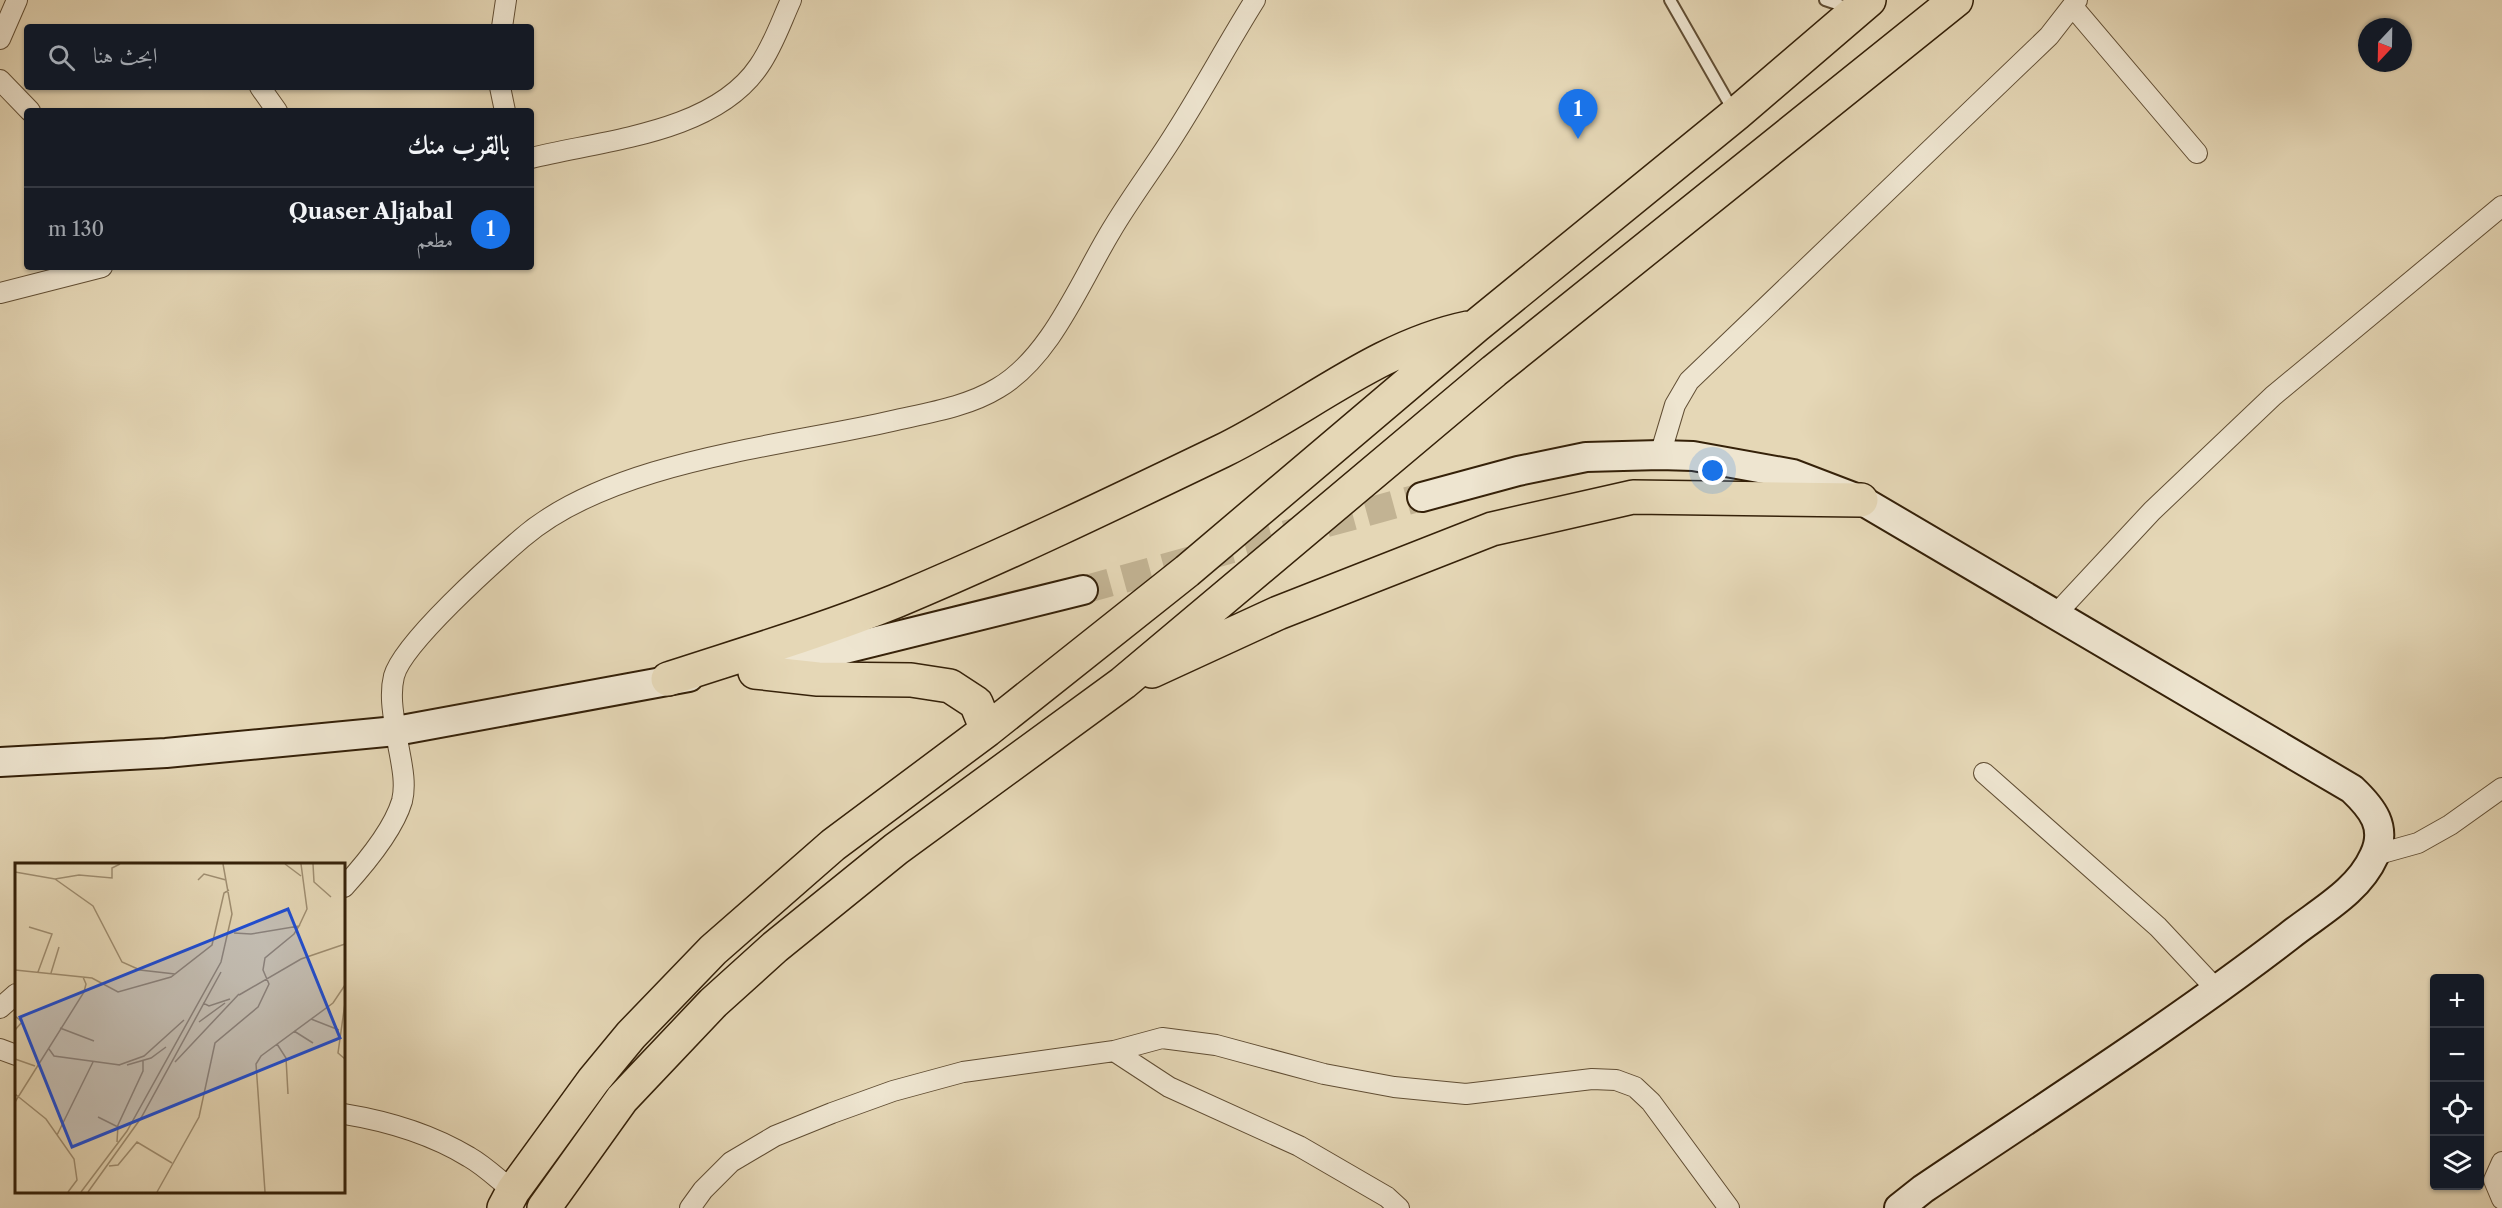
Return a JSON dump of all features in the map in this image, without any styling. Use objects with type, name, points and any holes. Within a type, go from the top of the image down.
[{"type":"highway","points":[[544,1208],[622,1099],[713,1003],[775,947],[896,849],[1123,683],[1494,371],[1956,0]]},
{"type":"highway","points":[[509,1199],[593,1081],[632,1035],[713,950],[833,845],[987,730],[1187,571],[1476,326],[1736,114],[1850,3]]},
{"type":"highway","points":[[668,679],[790,639],[905,596],[1106,506],[1253,436],[1397,350],[1440,333],[1476,326]]},
{"type":"highway","points":[[1123,683],[1278,613],[1492,529],[1633,496],[1862,500]]},
{"type":"highway","points":[[755,672],[855,682],[911,680],[950,686],[976,703],[987,730]]},
{"type":"street","points":[[0,39],[17,0]]},
{"type":"street","points":[[502,24],[506,0]]},
{"type":"street","points":[[534,157],[694,118],[721,104],[758,68],[791,0]]},
{"type":"street","points":[[345,886],[379,845],[402,801],[403,774],[392,699],[394,677],[409,650],[524,536],[558,512],[652,473],[947,409],[997,389],[1025,369],[1041,349],[1113,228],[1148,177],[1256,0]]},
{"type":"street","points":[[1660,455],[1675,405],[1689,381],[2036,49],[2075,3],[2197,153]]},
{"type":"street","points":[[0,80],[27,108]]},
{"type":"street","points":[[262,90],[275,108]]},
{"type":"street","points":[[502,90],[504,108]]},
{"type":"street","points":[[2056,614],[2152,511],[2273,396],[2502,206]]},
{"type":"street","points":[[0,294],[91,270]]},
{"type":"street","points":[[1422,497],[1518,471],[1586,457],[1693,456],[1793,474],[1862,500],[2352,789],[2372,807],[2380,831],[2375,855],[2355,885],[2218,991],[1923,1189],[1899,1208]]},
{"type":"street","points":[[0,762],[166,753],[396,732],[668,679],[755,672],[1083,590]]},
{"type":"street","points":[[1984,773],[2158,927],[2218,991]]},
{"type":"street","points":[[2375,855],[2418,843],[2502,788]]},
{"type":"street","points":[[0,1008],[15,995]]},
{"type":"street","points":[[690,1208],[703,1190],[731,1162],[775,1136],[893,1091],[963,1072],[1114,1050],[1162,1038],[1216,1045],[1324,1074],[1394,1087],[1466,1094],[1592,1079],[1616,1080],[1635,1088],[1651,1102],[1728,1208]]},
{"type":"street","points":[[0,1049],[15,1055]]},
{"type":"street","points":[[1114,1050],[1169,1087],[1299,1146],[1387,1197],[1399,1208]]},
{"type":"street","points":[[345,1114],[377,1119],[435,1140],[471,1158],[509,1199]]},
{"type":"street","points":[[2502,1162],[2494,1180],[2502,1199]]},
{"type":"lane","points":[[1670,0],[1736,114]]},
{"type":"tunnel","points":[[1083,590],[1422,497]]},
{"type":"place","name":"Quaser Aljabal","points":[[1578,139]]}]
